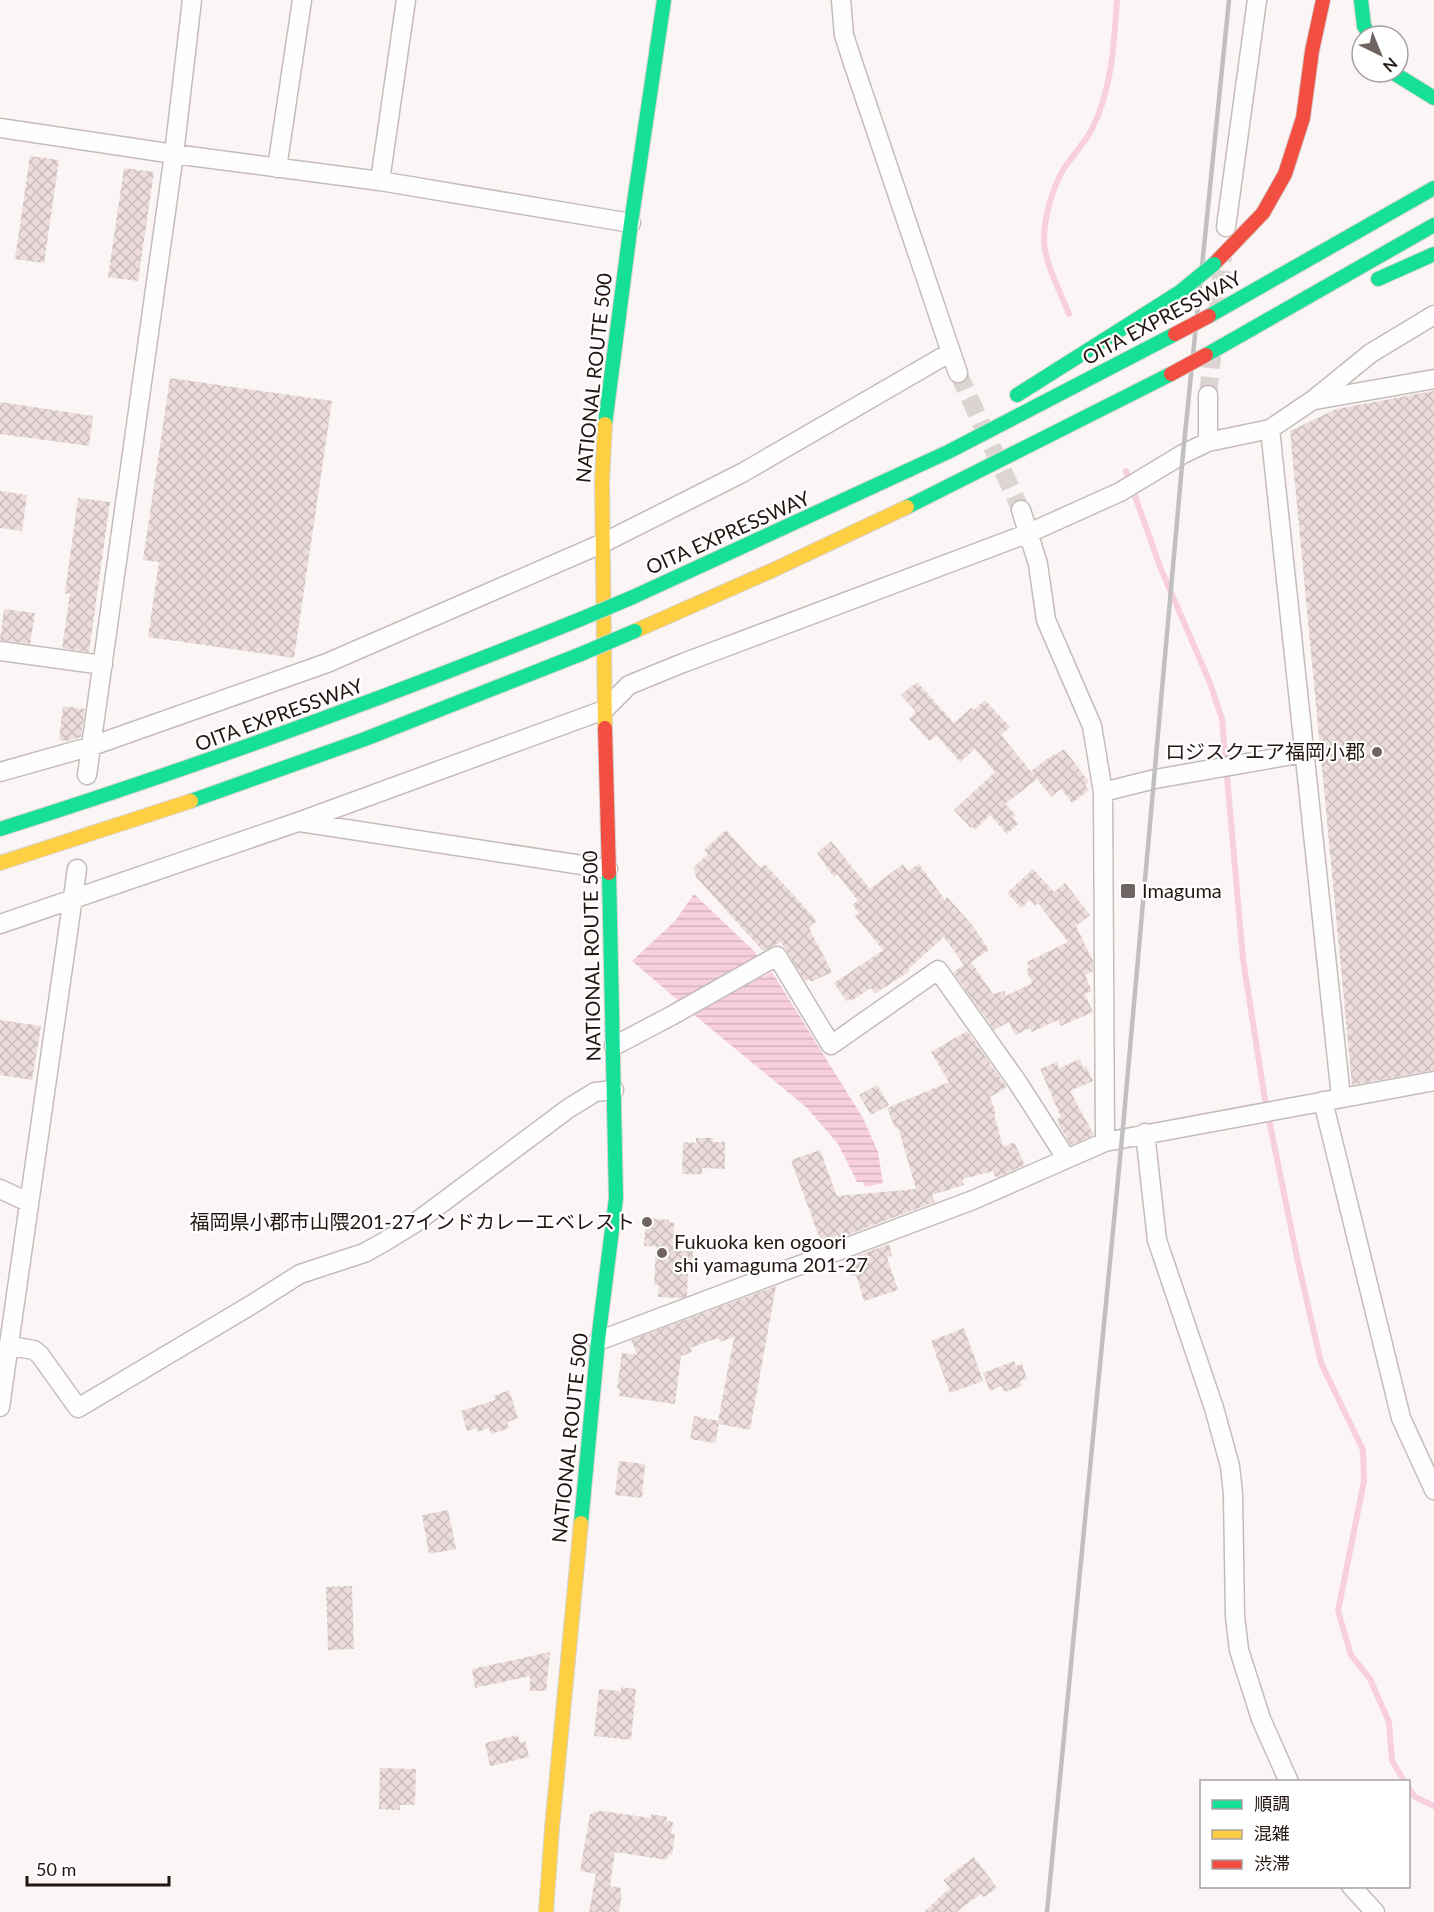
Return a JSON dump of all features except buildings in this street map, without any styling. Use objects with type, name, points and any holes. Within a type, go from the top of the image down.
[{"type":"highway","name":"NATIONAL ROUTE 500","points":[[546,1912],[598,1341],[616,1198],[601,544],[606,414],[664,0]]},
{"type":"highway","points":[[1003,403],[1180,292],[1214,264],[1263,213],[1285,174],[1303,118],[1312,51],[1323,0]]},
{"type":"highway","points":[[1361,0],[1364,24]]},
{"type":"highway","points":[[1410,83],[1434,98]]},
{"type":"highway","name":"OITA EXPRESSWAY","points":[[0,829],[187,770],[315,724],[466,666],[711,563],[948,452],[1209,316],[1434,188]]},
{"type":"highway","points":[[0,863],[197,800],[314,759],[477,697],[744,584],[1025,451],[1171,375],[1434,225]]},
{"type":"highway","points":[[1366,285],[1434,254]]},
{"type":"highway","points":[[711,563],[964,428]]},
{"type":"highway","points":[[960,482],[1043,454]]},
{"type":"street","points":[[87,775],[174,154],[192,0]]},
{"type":"street","points":[[277,168],[302,0]]},
{"type":"street","points":[[380,181],[406,0]]},
{"type":"street","points":[[841,0],[844,35],[958,373]]},
{"type":"street","points":[[1226,227],[1257,0]]},
{"type":"street","points":[[0,128],[380,181],[631,223]]},
{"type":"street","points":[[0,924],[298,822],[604,710],[629,685],[1029,534],[1120,492],[1208,442],[1270,429],[1313,400],[1371,353],[1434,315]]},
{"type":"street","points":[[0,772],[92,746],[327,663],[601,544],[742,473],[951,352]]},
{"type":"street","points":[[1313,400],[1434,379]]},
{"type":"street","points":[[1208,395],[1208,442]]},
{"type":"street","points":[[1270,429],[1341,1097]]},
{"type":"street","points":[[1021,510],[1038,564],[1047,620],[1092,726],[1103,792],[1105,1142]]},
{"type":"street","points":[[0,651],[103,665]]},
{"type":"street","points":[[1103,792],[1155,779],[1304,753]]},
{"type":"street","points":[[298,822],[608,869]]},
{"type":"street","points":[[0,1407],[77,869]]},
{"type":"street","points":[[614,1046],[777,956],[831,1045],[938,970],[1018,1083],[1066,1158]]},
{"type":"street","points":[[598,1341],[973,1200],[1105,1142],[1434,1081]]},
{"type":"street","points":[[10,1346],[34,1350],[40,1355],[78,1408],[300,1274],[364,1253],[384,1242],[414,1223],[569,1108],[595,1092],[614,1090]]},
{"type":"street","points":[[1323,1101],[1401,1419],[1434,1490]]},
{"type":"street","points":[[1145,1133],[1157,1240],[1214,1408],[1230,1466],[1233,1494],[1235,1616],[1239,1650],[1261,1719],[1288,1780]]},
{"type":"street","points":[[0,1189],[28,1202]]},
{"type":"street","points":[[1352,1888],[1375,1912]]},
{"type":"shaded area","points":[[694,894],[756,953],[757,958],[679,1001],[632,961],[675,921]]},
{"type":"shaded area","points":[[772,972],[863,1118],[878,1152],[883,1183],[865,1187],[863,1182],[857,1182],[838,1144],[807,1108],[692,1013]]},
{"type":"waterway","points":[[1069,314],[1047,258],[1044,240],[1045,222],[1059,178],[1092,129],[1099,114],[1111,66],[1117,0]]},
{"type":"waterway","points":[[1126,471],[1161,569],[1210,683],[1222,719],[1243,959],[1265,1100],[1321,1363],[1363,1450],[1364,1481],[1338,1611],[1351,1655],[1370,1679],[1389,1722],[1392,1761],[1404,1780]]},
{"type":"waterway","points":[[1410,1790],[1415,1797],[1434,1806]]},
{"type":"tunnel","points":[[1217,315],[1223,256]]},
{"type":"tunnel","points":[[1208,395],[1213,348]]},
{"type":"tunnel","points":[[958,373],[1021,510]]},
{"type":"railway","points":[[1047,1912],[1122,1138],[1183,454],[1229,0]]},
{"type":"traffic: fast","points":[[605,424],[631,223],[664,0]]},
{"type":"traffic: fast","points":[[1361,0],[1364,24]]},
{"type":"traffic: fast","points":[[1410,83],[1434,98]]},
{"type":"traffic: fast","points":[[1209,316],[1434,188]]},
{"type":"traffic: fast","points":[[1206,355],[1434,225]]},
{"type":"traffic: fast","points":[[1378,279],[1434,254]]},
{"type":"traffic: fast","points":[[1180,292],[1214,264]]},
{"type":"traffic: fast","points":[[1017,395],[1180,292]]},
{"type":"traffic: fast","points":[[633,597],[948,452],[1175,334]]},
{"type":"traffic: fast","points":[[907,507],[1171,374]]},
{"type":"traffic: fast","points":[[581,619],[633,597]]},
{"type":"traffic: fast","points":[[0,829],[293,730],[581,619]]},
{"type":"traffic: fast","points":[[581,654],[635,631]]},
{"type":"traffic: fast","points":[[191,801],[365,739],[581,654]]},
{"type":"traffic: fast","points":[[581,1523],[598,1341],[616,1198],[609,873]]},
{"type":"traffic: slow","points":[[605,424],[602,481],[605,728]]},
{"type":"traffic: slow","points":[[635,631],[771,571],[907,507]]},
{"type":"traffic: slow","points":[[0,863],[191,801]]},
{"type":"traffic: slow","points":[[546,1912],[581,1523]]},
{"type":"traffic: jam","points":[[1214,264],[1263,213],[1285,174],[1303,118],[1312,51],[1323,0]]},
{"type":"traffic: jam","points":[[1175,334],[1209,316]]},
{"type":"traffic: jam","points":[[1171,374],[1206,355]]},
{"type":"traffic: jam","points":[[605,728],[609,873]]},
{"type":"place","name":"ロジスクエア福岡小郡","points":[[1377,752]]},
{"type":"place","name":"Imaguma","points":[[1128,891]]},
{"type":"place","name":"福岡県小郡市山隈201-27インドカレーエベレスト","points":[[647,1222]]},
{"type":"place","name":"Fukuoka ken ogoori shi yamaguma 201-27","points":[[662,1253]]}]
